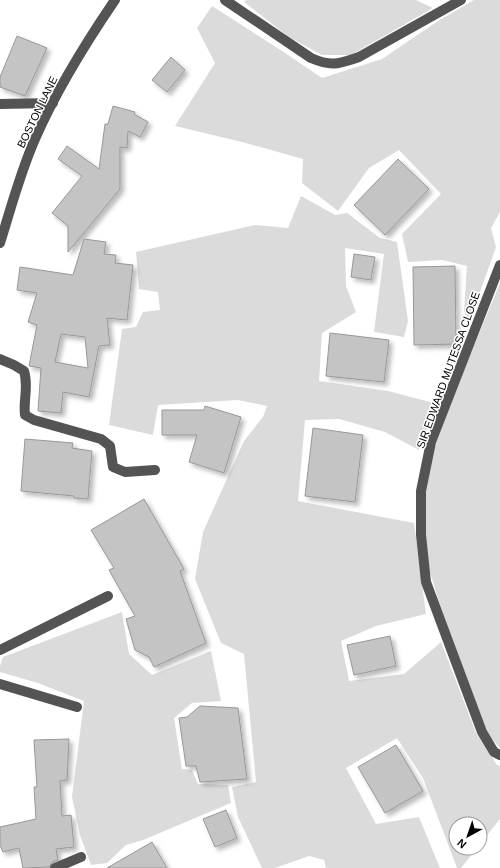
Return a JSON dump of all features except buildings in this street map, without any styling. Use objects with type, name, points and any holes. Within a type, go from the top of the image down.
[{"type":"street","name":"BOSTON LANE","points":[[0,243],[34,140],[85,47],[115,0]]},
{"type":"street","points":[[225,0],[311,58],[321,62],[333,64],[342,63],[359,57],[461,0]]},
{"type":"street","points":[[0,104],[53,103]]},
{"type":"street","name":"SIR EDWARD MUTESSA CLOSE","points":[[500,265],[431,442],[420,491],[420,535],[426,582],[482,732],[494,752],[500,755]]},
{"type":"street","points":[[0,359],[24,371],[27,381],[24,406],[25,416],[47,424],[101,439],[110,446],[113,467],[125,472],[155,470]]},
{"type":"street","points":[[0,650],[108,596]]},
{"type":"street","points":[[0,684],[76,707]]},
{"type":"street","points":[[55,868],[81,857]]},
{"type":"shaded area","points":[[246,0],[416,0],[433,8],[351,55],[322,55],[289,37],[244,2]]},
{"type":"shaded area","points":[[474,0],[500,0],[500,212],[491,228],[496,247],[469,323],[464,311],[467,266],[442,260],[408,262],[402,234],[441,194],[399,150],[369,168],[338,211],[302,183],[303,159],[242,142],[175,126],[215,63],[197,28],[212,6],[322,78],[382,59],[438,21]]},
{"type":"shaded area","points":[[301,196],[335,215],[347,213],[380,238],[397,242],[408,321],[404,337],[374,332],[384,254],[345,248],[346,286],[356,312],[322,333],[319,381],[388,391],[434,403],[428,427],[419,450],[385,432],[339,419],[305,420],[298,501],[414,523],[426,614],[376,626],[341,641],[349,681],[404,674],[441,642],[476,733],[497,765],[500,766],[500,819],[488,834],[488,816],[448,816],[448,844],[423,778],[397,738],[346,768],[376,824],[419,817],[440,868],[326,868],[324,860],[309,856],[275,868],[262,868],[238,817],[232,787],[256,782],[244,654],[221,643],[195,579],[203,532],[244,441],[263,417],[267,406],[238,400],[158,405],[153,435],[109,425],[122,329],[136,327],[143,312],[160,310],[158,292],[139,289],[136,252],[255,225],[288,228]]},
{"type":"shaded area","points":[[500,283],[500,748],[487,733],[440,605],[430,572],[425,535],[425,491],[431,457],[454,394]]},
{"type":"shaded area","points":[[122,612],[129,654],[152,675],[211,651],[221,701],[192,703],[174,718],[182,769],[192,770],[198,784],[228,785],[231,803],[143,840],[126,845],[107,863],[91,865],[80,835],[72,797],[84,701],[38,683],[0,672],[0,666],[3,657]]},
{"type":"shaded area","points":[[452,856],[471,856],[461,868],[457,868]]}]
